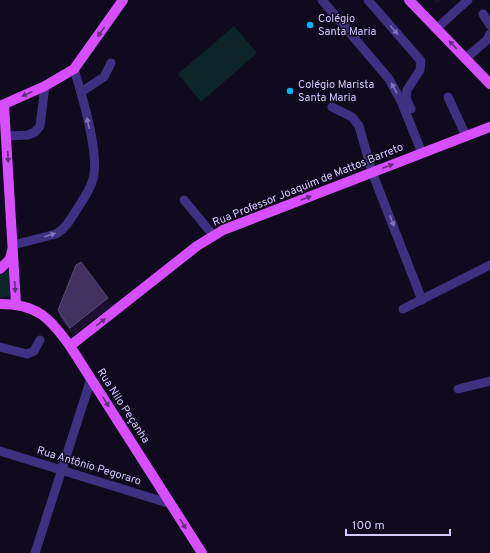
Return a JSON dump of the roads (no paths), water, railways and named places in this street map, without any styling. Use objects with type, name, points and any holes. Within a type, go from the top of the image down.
[{"type":"main road","points":[[16,304],[6,136],[2,105],[45,86],[74,69],[123,0]]},
{"type":"main road","points":[[409,0],[490,84]]},
{"type":"main road","name":"Rua Professor Joaquim de Mattos Barreto","points":[[70,346],[196,246],[213,235],[236,224],[489,128]]},
{"type":"main road","points":[[0,269],[10,259],[13,246]]},
{"type":"main road","name":"Rua Nilo Peçanha","points":[[0,304],[16,304],[36,311],[54,324],[91,378],[202,553]]},
{"type":"street","points":[[322,0],[389,79],[425,152]]},
{"type":"street","points":[[368,0],[421,61],[420,70],[407,90],[406,98],[425,152]]},
{"type":"street","points":[[437,28],[468,0]]},
{"type":"street","points":[[483,14],[490,25]]},
{"type":"street","points":[[466,58],[487,40],[490,34]]},
{"type":"street","points":[[81,92],[104,77],[111,63]]},
{"type":"street","points":[[13,246],[62,231],[73,216],[92,181],[94,155],[81,92],[74,69]]},
{"type":"street","points":[[6,136],[28,135],[35,132],[40,126],[45,86]]},
{"type":"street","points":[[448,96],[466,136]]},
{"type":"street","points":[[332,107],[352,117],[356,121],[372,172],[422,300]]},
{"type":"street","points":[[184,200],[213,235]]},
{"type":"street","points":[[403,309],[490,265]]},
{"type":"street","points":[[0,347],[27,354],[34,351],[40,340]]},
{"type":"street","points":[[35,553],[91,378]]},
{"type":"street","points":[[458,389],[490,380]]},
{"type":"street","name":"Rua Antônio Pegoraro","points":[[0,451],[171,504]]},
{"type":"place","name":"Colégio Santa Maria","points":[[310,25]]},
{"type":"place","name":"Colégio Marista Santa Maria","points":[[290,91]]}]
